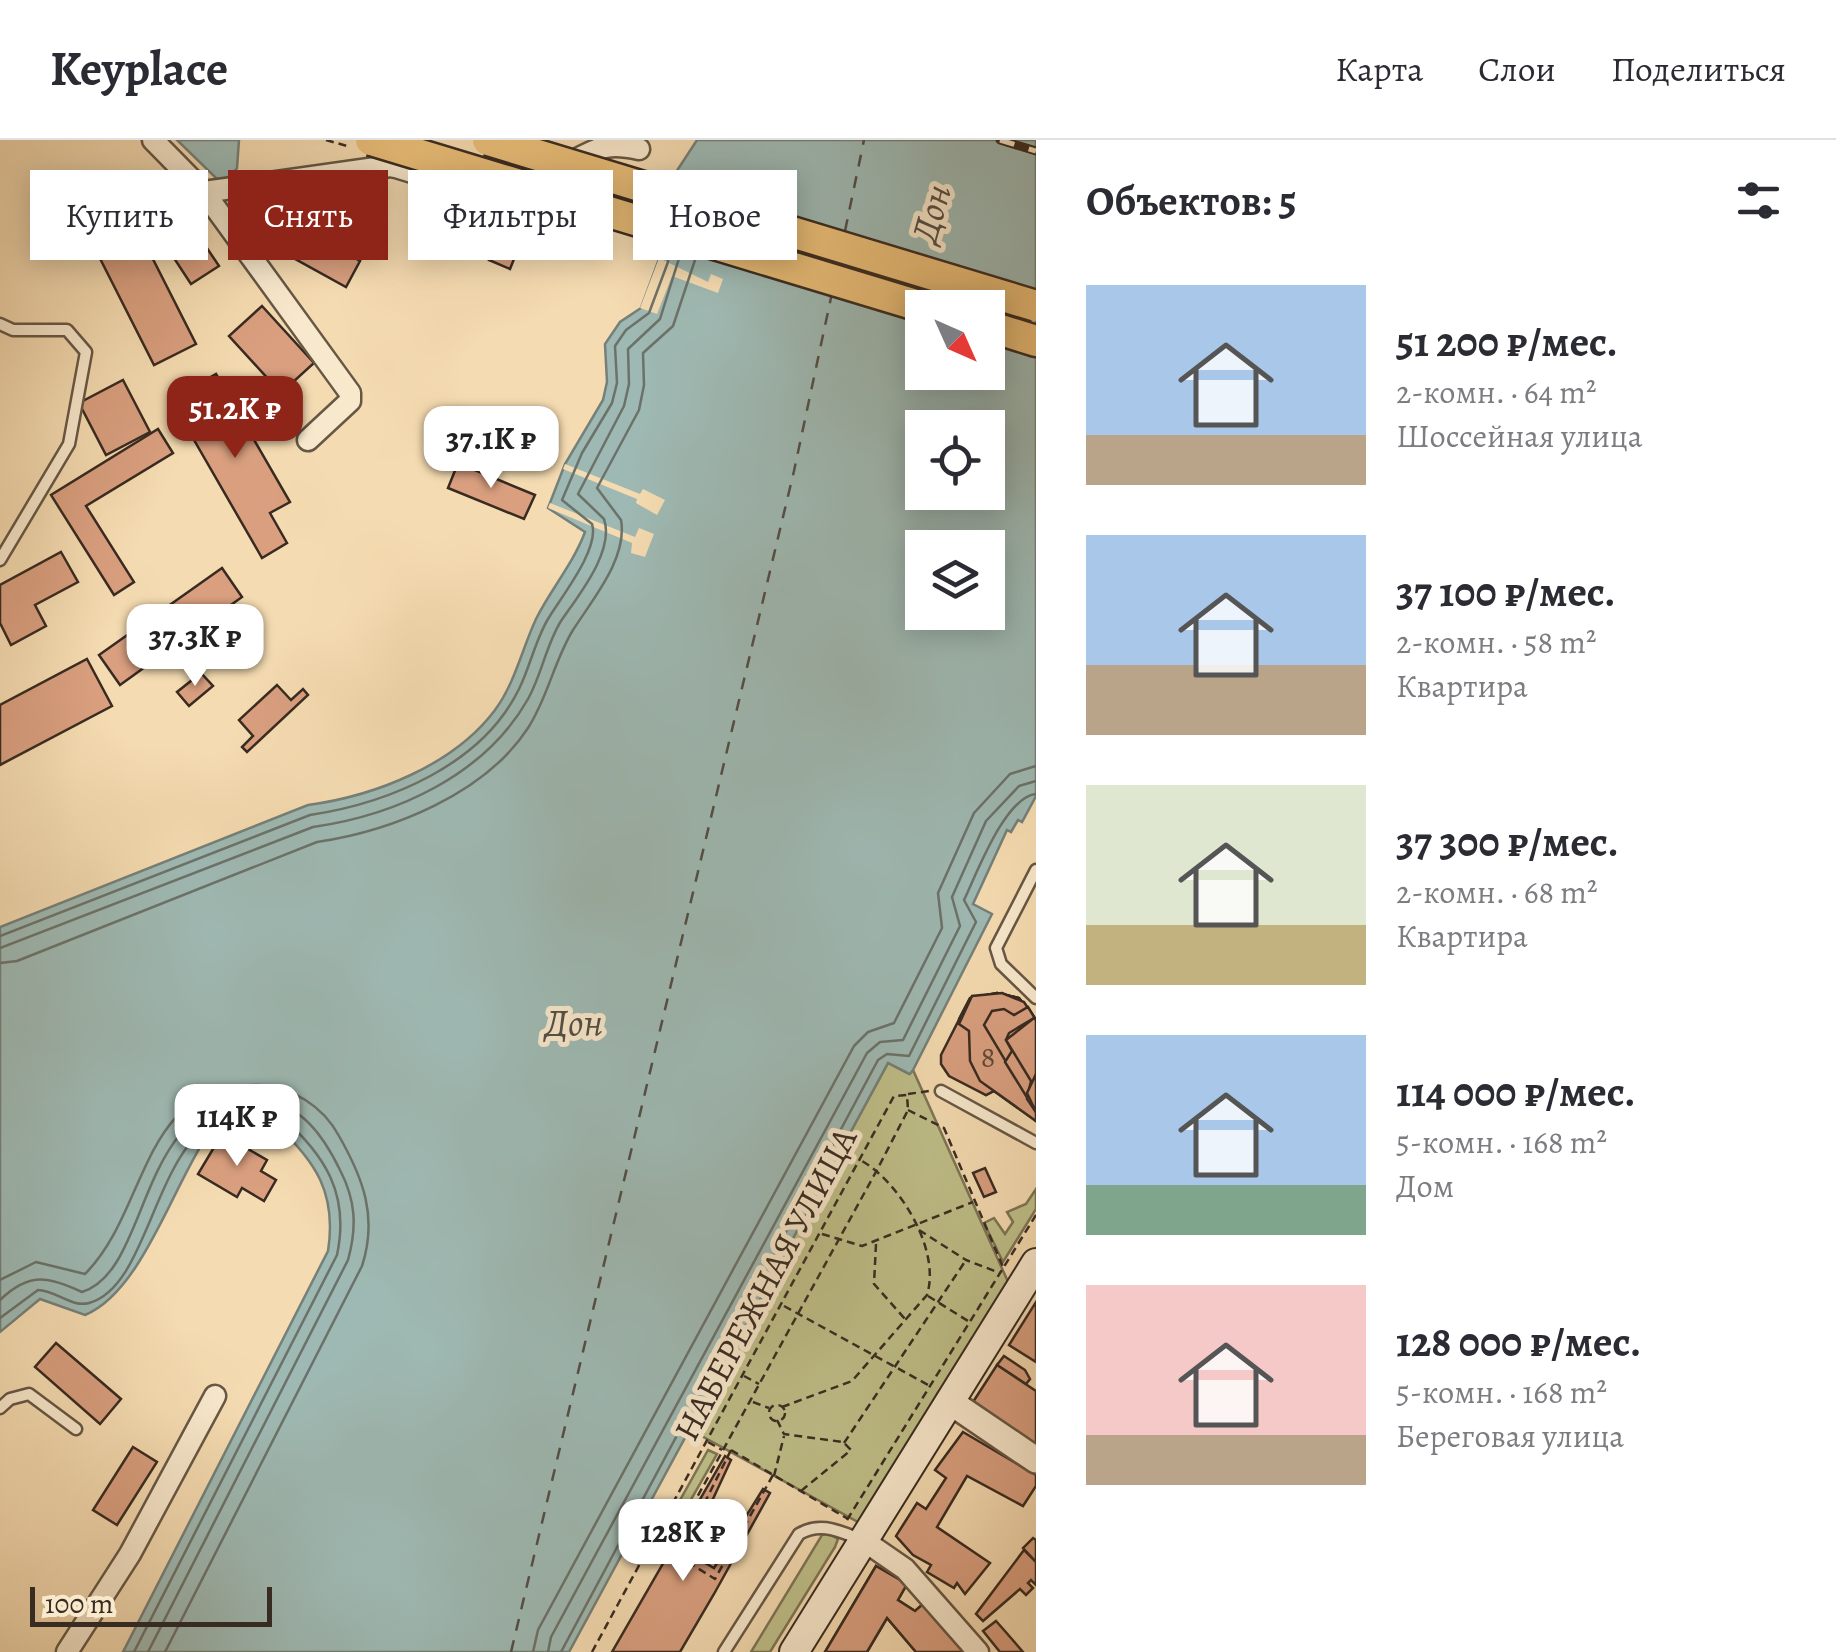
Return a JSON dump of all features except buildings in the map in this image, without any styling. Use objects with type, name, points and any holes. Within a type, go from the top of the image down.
[{"type":"main road","points":[[371,140],[415,148],[905,301]]},
{"type":"main road","points":[[488,140],[1036,306]]},
{"type":"main road","points":[[1005,332],[1036,342]]},
{"type":"main road","points":[[794,1652],[850,1530],[940,1394],[1036,1263]]},
{"type":"street","points":[[153,140],[182,170]]},
{"type":"street","points":[[208,191],[390,166],[416,170],[440,184],[466,184],[512,166],[542,172],[559,168],[594,148],[612,143],[639,149]]},
{"type":"street","points":[[208,198],[350,393],[350,400],[308,440]]},
{"type":"street","points":[[940,1394],[1036,1460]]},
{"type":"street","points":[[67,1652],[130,1554],[216,1396]]},
{"type":"street","points":[[850,1530],[904,1569],[978,1652]]},
{"type":"lane","points":[[390,166],[415,148]]},
{"type":"lane","points":[[0,324],[14,330],[67,330],[86,352],[69,444],[0,560]]},
{"type":"lane","points":[[1036,870],[996,948],[1001,964],[1036,998]]},
{"type":"lane","points":[[941,1091],[1036,1143]]},
{"type":"lane","points":[[0,1408],[10,1399],[29,1394],[76,1429]]},
{"type":"lane","points":[[724,1652],[798,1534],[811,1527],[850,1530]]},
{"type":"path","points":[[658,1532],[672,1541],[877,1170],[908,1110],[907,1095],[915,1090],[941,1091]]},
{"type":"path","name":"НАБЕРЕЖНАЯ УЛИЦА","points":[[592,1652],[894,1096],[907,1095]]},
{"type":"path","points":[[908,1110],[944,1128],[998,1264],[1004,1268]]},
{"type":"path","points":[[751,1401],[770,1409],[844,1387],[927,1295],[930,1280],[917,1222],[877,1170],[860,1161]]},
{"type":"path","points":[[822,1234],[862,1246],[974,1202]]},
{"type":"path","points":[[708,1442],[731,1450],[802,1491],[850,1530],[940,1394],[970,1322],[1036,1215]]},
{"type":"path","points":[[918,1230],[966,1260],[1000,1273]]},
{"type":"path","points":[[876,1243],[874,1284],[906,1320]]},
{"type":"path","points":[[844,1443],[966,1260]]},
{"type":"path","points":[[927,1295],[970,1322]]},
{"type":"path","points":[[782,1305],[876,1354],[940,1394]]},
{"type":"path","points":[[744,1376],[760,1385]]},
{"type":"path","points":[[777,1420],[784,1414],[782,1407]]},
{"type":"path","points":[[731,1450],[678,1556],[715,1579],[774,1475],[784,1434],[777,1420],[771,1418],[770,1409]]},
{"type":"path","points":[[784,1434],[844,1443],[851,1450],[802,1491]]},
{"type":"green space","points":[[888,1063],[909,1074],[913,1070],[1009,1284],[858,1522],[689,1429]]},
{"type":"green space","points":[[1036,1189],[1036,1209],[1003,1262],[984,1223],[994,1218],[1005,1234],[1013,1222],[1007,1212],[1026,1204]]},
{"type":"green space","points":[[708,1450],[717,1454],[673,1531],[665,1527]]},
{"type":"green space","points":[[828,1533],[838,1539],[835,1547],[770,1652],[751,1652],[822,1535]]},
{"type":"water","points":[[177,140],[239,140],[237,168],[228,170],[228,179],[219,181]]},
{"type":"water","name":"Дон","points":[[697,140],[1036,140],[1036,796],[1022,822],[1018,820],[1011,832],[1007,830],[973,904],[992,914],[913,1070],[910,1074],[888,1063],[569,1652],[123,1652],[328,1251],[329,1212],[320,1180],[302,1151],[275,1124],[242,1122],[207,1136],[139,1262],[105,1303],[85,1315],[40,1299],[0,1332],[0,927],[308,805],[360,794],[411,775],[478,730],[508,689],[536,619],[585,532],[548,508],[565,464],[603,400],[607,382],[605,344],[620,322],[641,308],[659,260],[797,260],[797,170],[677,170]]},
{"type":"pier","points":[[658,260],[708,282],[711,274],[723,279],[718,293],[672,276],[657,314],[640,308]]},
{"type":"pier","points":[[565,464],[665,500],[657,515],[636,503],[637,499],[563,469]]},
{"type":"pier","points":[[550,503],[635,537],[639,528],[654,534],[645,557],[631,553],[632,543],[548,508]]},
{"type":"ferry route","points":[[845,231],[864,140]]},
{"type":"ferry route","points":[[511,1652],[794,471],[832,293]]},
{"type":"railway","points":[[1000,140],[1036,151]]}]
